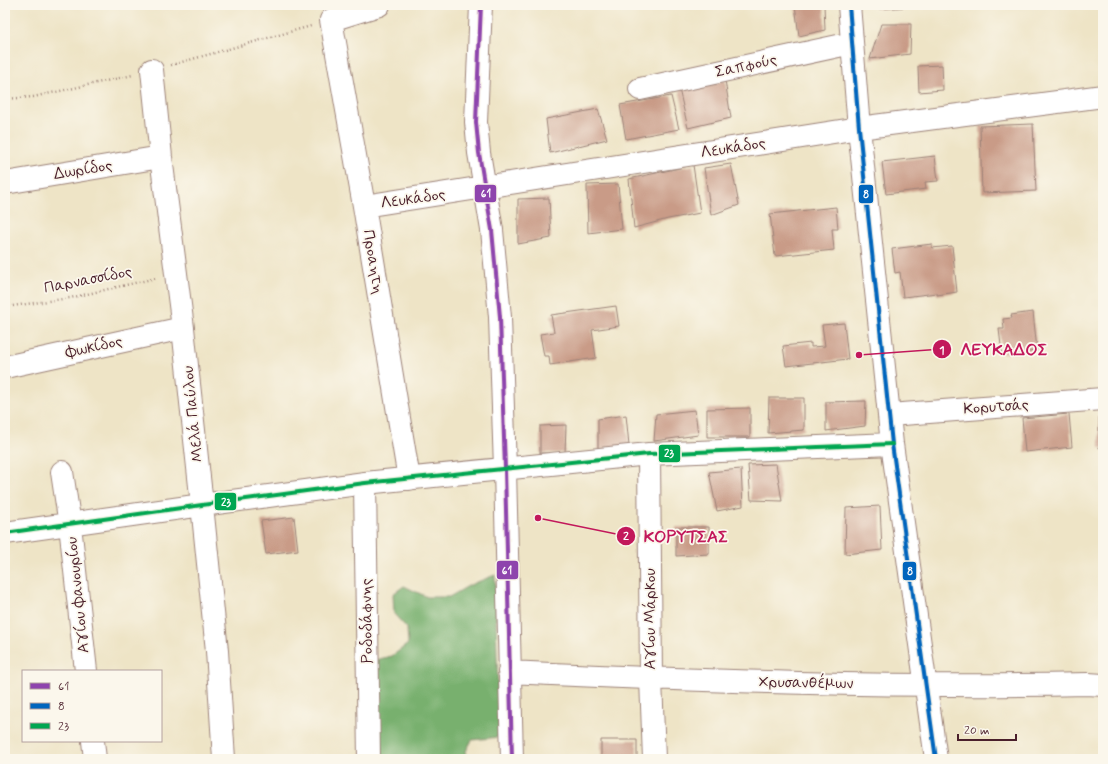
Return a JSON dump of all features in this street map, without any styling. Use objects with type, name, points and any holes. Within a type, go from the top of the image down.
[{"type":"street","name":"Προαητη","points":[[379,5],[331,20],[364,206],[408,480]]},
{"type":"street","points":[[481,5],[476,122],[492,230],[499,310],[505,469],[512,759]]},
{"type":"street","points":[[849,5],[859,128],[892,444],[936,759]]},
{"type":"street","name":"Σαπφούς","points":[[640,89],[852,43]]},
{"type":"street","name":"Μελά Παύλου","points":[[152,70],[161,157],[183,328],[202,505],[217,651],[224,759]]},
{"type":"street","name":"Λευκάδος","points":[[364,206],[859,128],[1103,96]]},
{"type":"street","name":"Δωρίδος","points":[[5,183],[161,157]]},
{"type":"street","name":"Φωκίδος","points":[[5,367],[183,328]]},
{"type":"street","name":"Κορυτσάς","points":[[889,415],[1103,399]]},
{"type":"street","points":[[5,533],[365,483],[408,480],[649,454],[892,444]]},
{"type":"street","name":"Αγίου Μάρκου","points":[[649,454],[651,679],[654,759]]},
{"type":"street","name":"Αγίου Φανουρίου","points":[[62,472],[70,525],[86,670]]},
{"type":"street","name":"Ροδοδάφνης","points":[[365,483],[369,759]]},
{"type":"street","name":"Χρυσανθέμων","points":[[509,672],[651,679],[925,686],[1103,685]]},
{"type":"street","points":[[93,742],[95,759]]},
{"type":"path","name":"Παρνασσίδος","points":[[5,307],[70,298],[176,274]]},
{"type":"green space","points":[[495,575],[499,737],[472,740],[466,751],[466,759],[376,759],[375,660],[392,656],[408,644],[407,628],[394,614],[393,594],[404,586],[427,597],[449,597],[470,585]]},
{"type":"building","points":[[795,5],[824,5],[825,30],[799,36]]},
{"type":"building","points":[[878,5],[908,5],[908,7],[878,9]]},
{"type":"building","points":[[881,24],[911,24],[910,54],[870,59]]},
{"type":"building","points":[[942,65],[943,90],[919,92],[918,66]]},
{"type":"building","points":[[725,80],[731,118],[688,128],[679,89]]},
{"type":"building","points":[[671,96],[679,129],[626,139],[620,105]]},
{"type":"building","points":[[598,109],[607,139],[550,153],[546,119]]},
{"type":"building","points":[[1033,124],[1036,191],[982,193],[980,126]]},
{"type":"building","points":[[935,156],[938,181],[925,182],[926,189],[886,194],[882,162]]},
{"type":"building","points":[[731,164],[739,205],[711,215],[704,168]]},
{"type":"building","points":[[693,165],[700,213],[668,219],[634,228],[629,179]]},
{"type":"building","points":[[618,184],[622,229],[588,233],[587,185]]},
{"type":"building","points":[[549,198],[551,238],[518,244],[518,199]]},
{"type":"building","points":[[836,207],[838,229],[832,229],[834,250],[775,256],[770,214]]},
{"type":"building","points":[[932,244],[932,248],[952,246],[957,292],[903,297],[900,272],[895,273],[892,249]]},
{"type":"building","points":[[616,306],[619,326],[592,330],[596,358],[550,365],[549,356],[544,356],[540,334],[554,332],[551,315]]},
{"type":"building","points":[[1033,312],[1037,350],[1002,354],[999,329],[1004,329],[1003,319],[1012,318],[1011,315]]},
{"type":"building","points":[[844,323],[848,359],[786,366],[783,346],[811,343],[811,347],[825,346],[822,325]]},
{"type":"building","points":[[769,398],[804,398],[804,430],[768,433]]},
{"type":"building","points":[[866,401],[865,426],[826,431],[826,402]]},
{"type":"building","points":[[750,408],[750,437],[707,437],[707,409]]},
{"type":"building","points":[[695,410],[698,435],[654,441],[656,414]]},
{"type":"building","points":[[1069,414],[1072,447],[1025,452],[1022,418]]},
{"type":"building","points":[[626,415],[629,445],[598,450],[598,419]]},
{"type":"building","points":[[1099,416],[1103,416],[1103,448],[1099,448]]},
{"type":"building","points":[[566,425],[565,453],[540,453],[540,426]]},
{"type":"building","points":[[776,464],[782,501],[751,500],[748,465]]},
{"type":"building","points":[[741,469],[743,506],[717,511],[709,472]]},
{"type":"building","points":[[880,506],[882,550],[845,554],[846,508]]},
{"type":"building","points":[[294,517],[298,550],[266,554],[261,521]]},
{"type":"building","points":[[676,527],[709,527],[709,554],[676,556]]},
{"type":"building","points":[[601,740],[637,740],[637,759],[601,759]]},
{"type":"transit line","name":"61","points":[[481,5],[476,122],[479,153],[492,230],[500,317],[512,759]]},
{"type":"transit line","name":"8","points":[[849,5],[859,128],[892,444],[936,759]]},
{"type":"transit line","name":"23","points":[[5,533],[365,483],[649,454],[892,444]]},
{"type":"place","name":"ΛΕΥΚΑΔΟΣ","points":[[859,355]]},
{"type":"place","name":"ΚΟΡΥΤΣΑΣ","points":[[538,518]]}]
